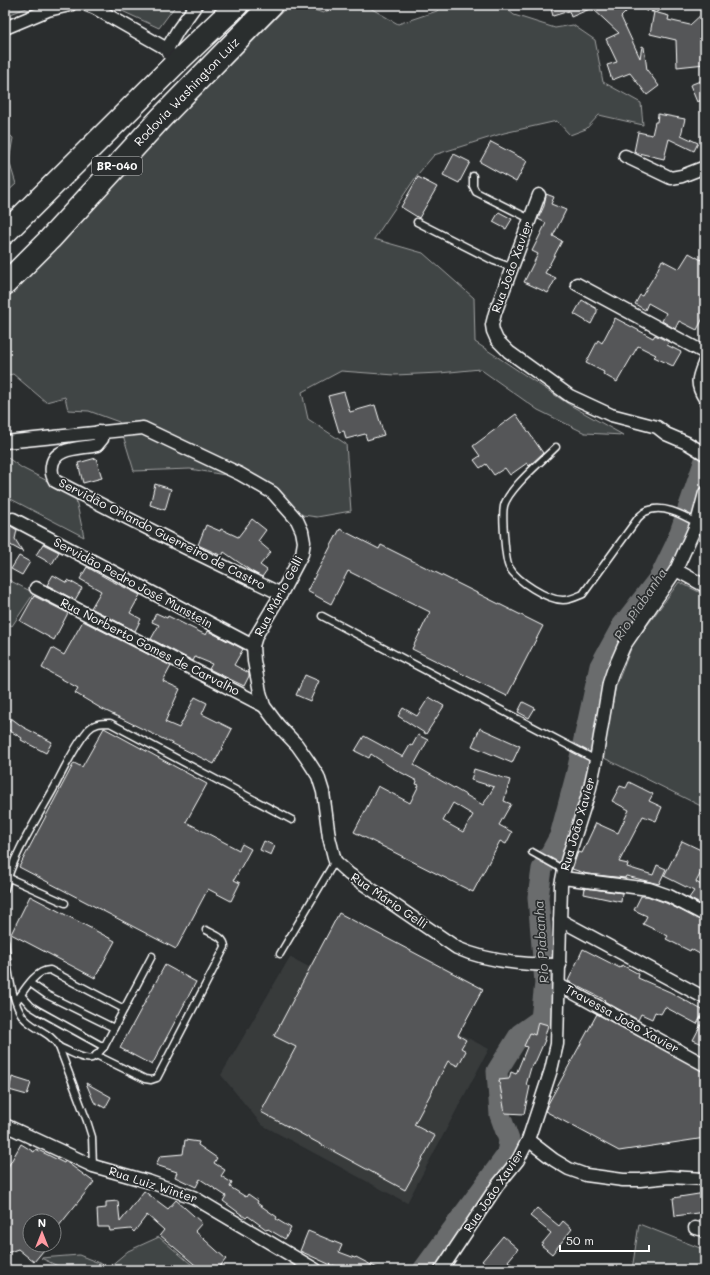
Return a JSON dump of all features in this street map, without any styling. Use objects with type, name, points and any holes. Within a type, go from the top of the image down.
[{"type":"highway","name":"BR-040","points":[[5,233],[170,57],[237,5]]},
{"type":"highway","name":"Rodovia Washington Luiz","points":[[5,284],[50,239],[161,118],[271,5]]},
{"type":"street","points":[[5,28],[48,10],[70,5]]},
{"type":"street","points":[[87,5],[95,8],[170,57],[187,16],[196,5]]},
{"type":"street","points":[[625,156],[671,178],[682,176],[705,167]]},
{"type":"street","name":"Rua João Xavier","points":[[538,195],[495,314],[492,324],[495,336],[502,346],[570,396],[611,415],[657,427],[666,434],[687,443],[701,452]]},
{"type":"street","points":[[577,284],[705,353]]},
{"type":"street","points":[[705,361],[698,382],[698,389],[705,399]]},
{"type":"street","name":"Rua Mário Gelli","points":[[5,442],[143,428],[194,451],[240,474],[273,493],[297,520],[302,531],[304,542],[302,554],[281,594],[256,636],[254,646],[257,678],[264,706],[297,745],[318,776],[335,861],[348,874],[456,948],[469,954],[505,961],[555,965]]},
{"type":"street","name":"Servidão Orlando Guerreiro de Castro","points":[[98,432],[102,439],[97,445],[63,451],[55,456],[52,461],[52,472],[55,481],[184,547],[281,594]]},
{"type":"street","name":"Rua João Xavier","points":[[441,1270],[497,1186],[518,1160],[528,1140],[551,1070],[557,1044],[559,985],[555,965],[563,874],[589,792],[609,683],[624,646],[676,570],[705,493]]},
{"type":"street","name":"Servidão Pedro José Munstein","points":[[14,519],[254,646]]},
{"type":"street","points":[[676,570],[705,586]]},
{"type":"street","name":"Rua Norberto Gomes de Carvalho","points":[[36,588],[264,706]]},
{"type":"street","points":[[563,874],[660,892],[705,916]]},
{"type":"street","points":[[560,920],[705,998]]},
{"type":"street","name":"Travessa João Xavier","points":[[559,985],[705,1065]]},
{"type":"street","name":"Rua Luiz Winter","points":[[5,1125],[93,1166],[193,1196],[316,1270]]},
{"type":"street","points":[[528,1140],[554,1160],[586,1175],[623,1180],[669,1177],[705,1179]]},
{"type":"lane","points":[[473,176],[473,186],[476,192],[530,219]]},
{"type":"lane","points":[[417,222],[511,267]]},
{"type":"lane","points":[[556,447],[508,494],[503,507],[505,552],[508,566],[515,576],[545,595],[561,600],[572,599],[583,594],[638,518],[645,512],[656,509],[667,510],[695,522]]},
{"type":"lane","points":[[322,616],[596,760]]},
{"type":"lane","points":[[5,890],[7,877],[23,844],[74,751],[89,729],[99,723],[110,723],[292,820]]},
{"type":"lane","points":[[532,852],[563,874]]},
{"type":"lane","points":[[280,954],[335,861]]},
{"type":"lane","points":[[7,877],[65,903]]},
{"type":"lane","points":[[96,1056],[145,1079],[151,1080],[157,1078],[225,947],[223,939],[206,930]]},
{"type":"lane","points":[[5,941],[8,969],[16,1002],[24,1018],[30,1024],[53,1038],[59,1047],[90,1130],[93,1143],[93,1166]]},
{"type":"lane","points":[[59,1047],[84,1058],[92,1058],[96,1056],[104,1047],[152,956]]},
{"type":"lane","points":[[16,1002],[30,983],[41,972],[50,970],[124,1009]]},
{"type":"lane","points":[[30,983],[47,995],[114,1028]]},
{"type":"lane","points":[[21,995],[35,1008],[104,1047]]},
{"type":"path","points":[[634,5],[649,12],[655,12],[675,5]]},
{"type":"shaded area","points":[[5,5],[35,5],[5,16]]},
{"type":"shaded area","points":[[109,5],[176,5],[159,28]]},
{"type":"shaded area","points":[[289,5],[300,5],[323,13],[339,5],[365,5],[398,24],[437,11],[442,5],[502,5],[514,15],[555,28],[573,25],[595,40],[603,82],[641,103],[643,125],[599,115],[586,129],[570,135],[557,121],[504,133],[434,155],[418,174],[374,239],[423,253],[474,298],[475,342],[570,405],[623,435],[585,433],[538,410],[480,369],[395,375],[341,371],[302,392],[308,419],[346,444],[351,511],[317,517],[288,513],[259,484],[231,476],[190,469],[134,471],[119,422],[89,411],[68,410],[65,397],[46,402],[13,374],[5,376],[5,291]]},
{"type":"shaded area","points":[[5,131],[13,138],[9,161],[16,184],[5,194]]},
{"type":"shaded area","points":[[5,456],[22,468],[75,495],[84,537],[5,496]]},
{"type":"shaded area","points":[[5,578],[34,593],[12,626],[5,622]]},
{"type":"shaded area","points":[[679,582],[705,595],[705,808],[602,757],[616,686],[632,646]]},
{"type":"shaded area","points":[[290,957],[309,967],[314,958],[489,1049],[407,1203],[262,1125],[221,1075]]},
{"type":"shaded area","points":[[639,1224],[705,1250],[705,1270],[632,1270]]},
{"type":"shaded area","points":[[159,1237],[198,1270],[66,1270],[41,1258],[79,1255],[109,1267],[128,1251]]},
{"type":"building","points":[[550,5],[620,5],[627,11],[621,17],[640,58],[642,46],[644,47],[647,70],[659,86],[647,95],[630,73],[612,80],[607,65],[617,62],[606,39],[619,33],[592,8],[571,17],[569,11],[553,16]]},
{"type":"building","points":[[705,11],[705,64],[677,67],[676,40],[650,34],[654,12],[669,16],[668,20],[690,25]]},
{"type":"building","points":[[705,79],[705,99],[697,102],[690,85]]},
{"type":"building","points":[[658,114],[685,119],[681,135],[698,143],[694,151],[669,139],[664,159],[634,152],[638,132],[652,135],[655,122],[657,122]]},
{"type":"building","points":[[491,142],[527,161],[516,182],[480,162]]},
{"type":"building","points":[[454,154],[470,162],[459,183],[443,175]]},
{"type":"building","points":[[418,177],[437,187],[419,218],[401,207]]},
{"type":"building","points":[[546,194],[554,197],[551,204],[566,210],[553,236],[562,241],[545,273],[556,278],[548,293],[524,282],[538,254],[532,251],[546,223],[538,219],[544,206]]},
{"type":"building","points":[[499,212],[512,219],[506,229],[493,222]]},
{"type":"building","points":[[689,253],[705,262],[705,314],[697,330],[679,321],[675,329],[662,321],[666,313],[648,303],[645,310],[635,304],[640,295],[642,296],[662,260],[679,269]]},
{"type":"building","points":[[582,300],[597,309],[591,324],[574,314]]},
{"type":"building","points":[[615,318],[653,338],[655,335],[669,342],[667,345],[681,352],[673,366],[654,357],[656,355],[638,346],[617,382],[603,374],[604,372],[586,363],[598,340],[602,343]]},
{"type":"building","points":[[344,392],[350,412],[375,405],[384,435],[367,440],[365,434],[346,439],[344,431],[339,432],[328,396]]},
{"type":"building","points":[[516,414],[543,453],[529,466],[527,463],[510,475],[505,468],[494,475],[486,464],[480,468],[474,460],[480,456],[473,446]]},
{"type":"building","points":[[96,458],[102,478],[83,483],[78,463]]},
{"type":"building","points":[[155,484],[171,489],[165,510],[150,505]]},
{"type":"building","points":[[252,519],[266,530],[258,541],[271,552],[260,565],[267,570],[262,577],[224,552],[222,556],[198,545],[206,525],[220,531],[221,529],[238,537]]},
{"type":"building","points":[[5,520],[9,525],[17,530],[15,539],[23,552],[5,542]]},
{"type":"building","points":[[340,529],[379,549],[381,545],[543,626],[507,696],[412,649],[430,612],[348,571],[331,604],[307,591]]},
{"type":"building","points":[[43,544],[59,552],[52,564],[36,555]]},
{"type":"building","points":[[19,556],[30,562],[22,575],[11,569]]},
{"type":"building","points":[[87,567],[140,595],[130,613],[141,619],[135,631],[91,608],[101,591],[80,579]]},
{"type":"building","points":[[53,575],[67,583],[68,580],[82,588],[75,600],[47,585]]},
{"type":"building","points":[[34,596],[68,613],[54,640],[20,621]]},
{"type":"building","points":[[156,613],[167,618],[168,616],[206,635],[208,631],[243,649],[234,665],[249,673],[244,686],[209,669],[212,664],[195,657],[193,661],[151,639],[159,625],[152,622]]},
{"type":"building","points":[[83,621],[171,666],[163,681],[180,689],[165,722],[179,728],[195,697],[207,703],[202,714],[232,729],[214,764],[102,709],[75,693],[78,688],[42,668],[52,648],[64,655]]},
{"type":"building","points":[[305,675],[319,681],[310,701],[296,695]]},
{"type":"building","points":[[429,697],[444,706],[426,734],[398,716],[403,708],[417,716]]},
{"type":"building","points":[[523,702],[535,708],[529,718],[518,712]]},
{"type":"building","points":[[11,718],[23,727],[52,742],[46,753],[21,740],[22,738],[5,728]]},
{"type":"building","points":[[104,728],[207,784],[186,822],[239,850],[242,844],[251,849],[234,880],[240,883],[231,901],[208,889],[176,949],[19,867],[74,763],[82,767]]},
{"type":"building","points":[[480,728],[520,746],[512,763],[472,746]]},
{"type":"building","points":[[418,735],[428,740],[414,765],[483,805],[494,787],[471,780],[474,769],[510,780],[504,801],[511,804],[499,825],[512,832],[506,844],[500,841],[473,892],[354,832],[378,786],[410,803],[419,785],[416,784],[417,781],[389,766],[371,754],[369,758],[355,751],[364,736],[403,757],[410,745],[412,746]],"holes":[[[453,803],[473,815],[463,832],[443,821]]]},
{"type":"building","points":[[629,782],[653,794],[649,801],[662,807],[656,821],[643,816],[619,862],[628,864],[627,867],[653,875],[657,865],[666,869],[659,884],[626,876],[625,878],[587,874],[572,869],[578,852],[582,853],[596,823],[618,833],[629,810],[612,801],[620,786],[626,788]]},
{"type":"building","points":[[264,841],[275,846],[271,855],[260,850]]},
{"type":"building","points":[[682,841],[705,852],[705,865],[696,882],[705,887],[705,907],[689,898],[694,891],[664,876]]},
{"type":"building","points":[[585,888],[622,893],[621,902],[584,894]]},
{"type":"building","points":[[30,896],[115,941],[95,978],[11,934]]},
{"type":"building","points":[[641,896],[647,896],[666,903],[705,922],[705,957],[691,949],[690,951],[666,939],[668,936],[643,924],[647,916],[634,910]]},
{"type":"building","points":[[339,913],[483,989],[458,1035],[466,1040],[461,1048],[466,1051],[458,1066],[448,1061],[414,1125],[435,1136],[405,1190],[261,1112],[296,1047],[274,1036]]},
{"type":"building","points":[[583,949],[620,968],[622,965],[639,974],[638,978],[670,992],[704,1011],[697,1024],[665,1007],[661,1014],[655,1012],[652,1019],[641,1014],[638,1020],[604,1001],[605,1000],[568,981]]},
{"type":"building","points":[[165,965],[196,982],[152,1065],[120,1048]]},
{"type":"building","points":[[597,1014],[705,1072],[705,1138],[619,1151],[545,1111]]},
{"type":"building","points":[[705,1017],[705,1045],[693,1040]]},
{"type":"building","points":[[538,1022],[548,1025],[545,1040],[534,1065],[532,1064],[526,1085],[530,1086],[524,1114],[505,1113],[499,1080],[509,1079],[511,1072],[516,1074],[527,1047],[524,1046],[530,1033],[535,1035]]},
{"type":"building","points":[[12,1077],[31,1083],[27,1095],[9,1090]]},
{"type":"building","points":[[86,1083],[111,1097],[105,1108],[94,1102]]},
{"type":"building","points":[[185,1140],[199,1142],[198,1145],[217,1158],[214,1163],[225,1170],[221,1176],[232,1183],[230,1187],[246,1197],[248,1194],[258,1201],[257,1203],[277,1217],[276,1219],[291,1228],[285,1239],[268,1229],[267,1230],[248,1216],[246,1218],[223,1201],[226,1196],[200,1179],[196,1187],[175,1177],[177,1172],[156,1165],[160,1156],[183,1154]]},
{"type":"building","points":[[21,1144],[34,1152],[36,1149],[64,1163],[65,1161],[94,1182],[62,1222],[62,1213],[22,1213],[22,1252],[18,1249],[7,1253],[5,1248],[5,1172]]},
{"type":"building","points":[[144,1191],[168,1209],[176,1200],[202,1223],[195,1231],[226,1259],[217,1270],[201,1270],[160,1235],[164,1230],[147,1215],[134,1232],[131,1229],[110,1231],[109,1227],[98,1227],[97,1209],[106,1208],[106,1202],[118,1201],[120,1222]]},
{"type":"building","points":[[705,1193],[705,1212],[675,1216],[673,1198]]},
{"type":"building","points":[[537,1208],[559,1226],[563,1221],[572,1229],[552,1254],[541,1245],[551,1233],[530,1216]]},
{"type":"building","points":[[308,1231],[342,1245],[339,1252],[355,1258],[356,1257],[381,1270],[346,1270],[333,1266],[300,1251]]},
{"type":"building","points":[[503,1236],[518,1249],[508,1261],[518,1270],[482,1270],[487,1265],[482,1261]]},
{"type":"building","points":[[23,1253],[41,1253],[34,1262]]},
{"type":"waterway","name":"Rio Piabanha","points":[[423,1270],[507,1155],[509,1140],[500,1115],[497,1071],[520,1034],[541,1019],[545,983],[538,897],[542,869],[560,836],[576,776],[600,666],[622,626],[660,577],[676,544],[705,460]]}]
